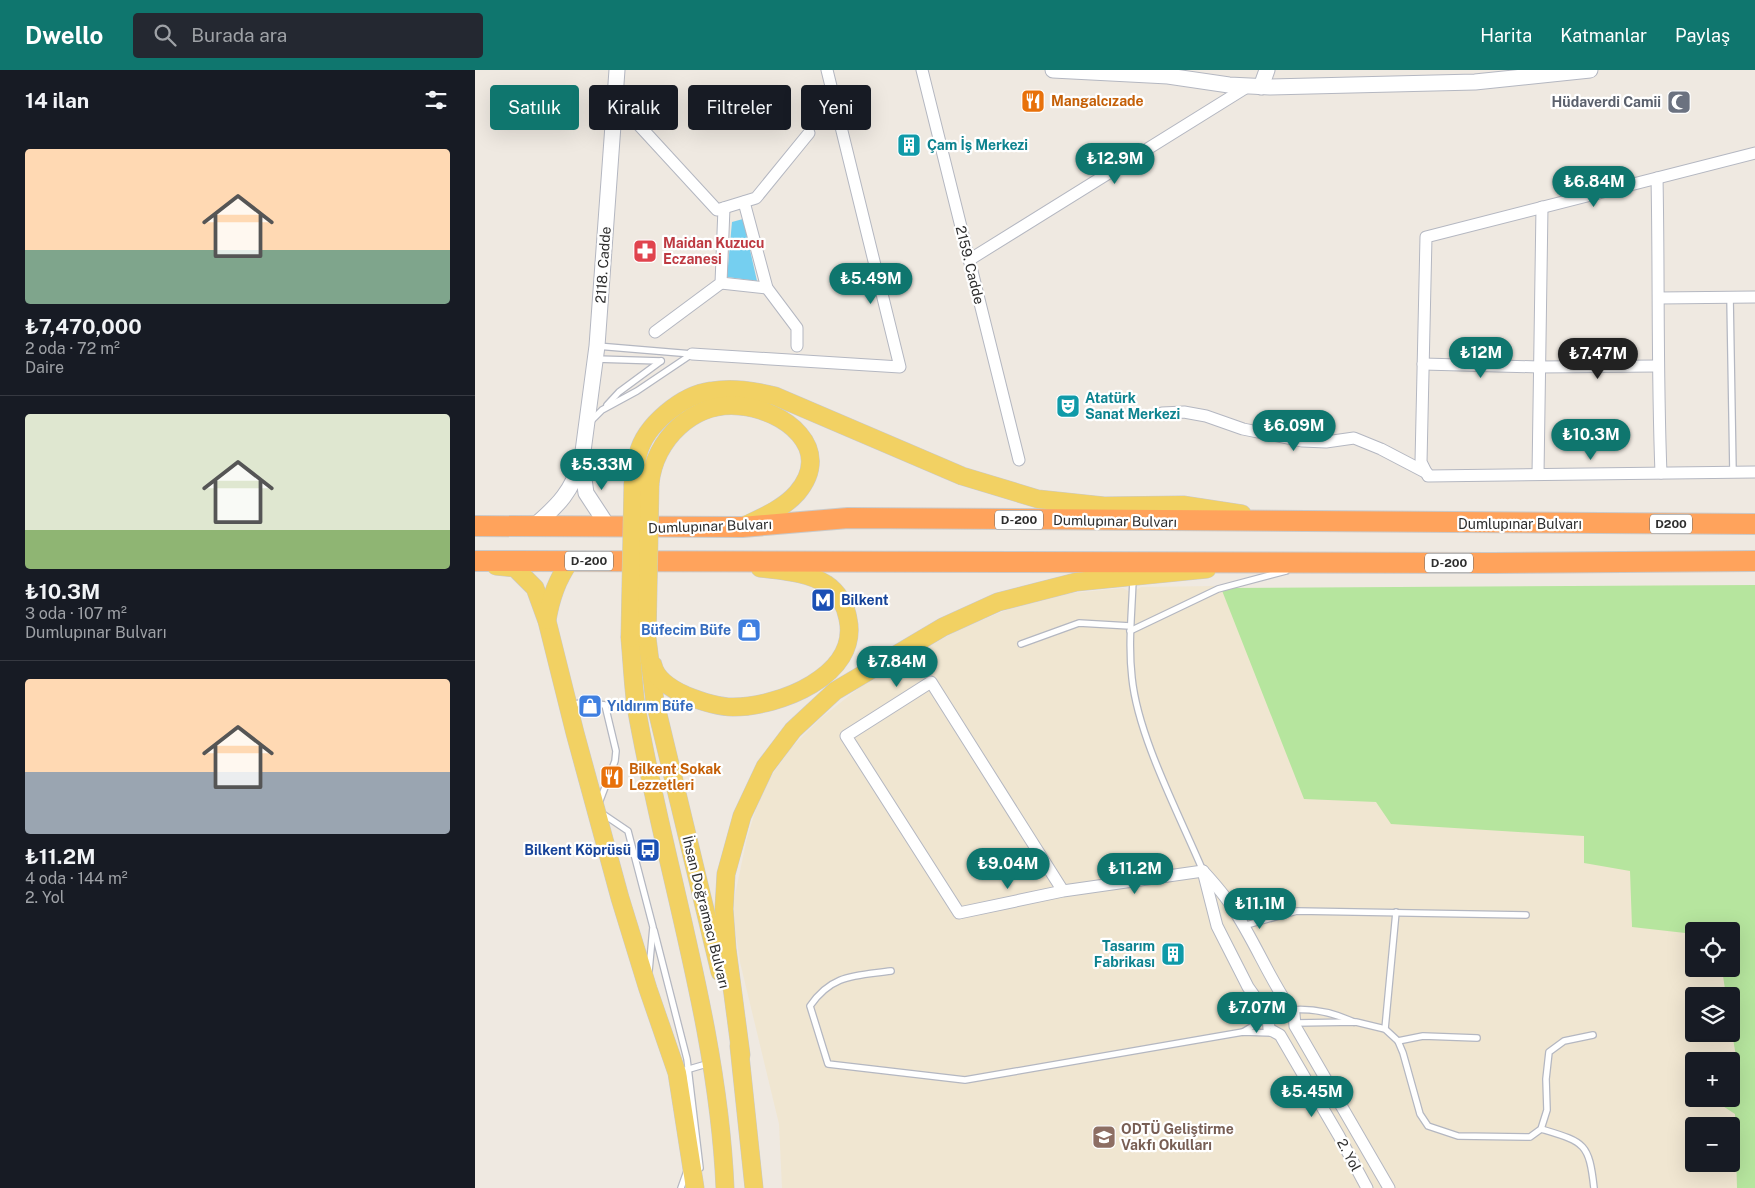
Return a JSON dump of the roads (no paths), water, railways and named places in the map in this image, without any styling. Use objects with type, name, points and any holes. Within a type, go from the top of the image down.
[{"type":"highway","name":"Dumlupınar Bulvarı","points":[[475,526],[741,527],[848,518],[1755,524]]},
{"type":"highway","name":"D-200","points":[[475,562],[1755,561]]},
{"type":"main road","points":[[725,1188],[713,1062],[636,705],[642,484],[638,452],[651,429],[671,408],[709,391],[749,389],[775,396],[962,476],[1038,499],[1104,506],[1183,505],[1297,522]]},
{"type":"main road","points":[[642,484],[652,469],[660,447],[678,426],[710,409],[739,405],[773,416],[797,429],[809,447],[810,467],[797,494],[784,504],[741,527]]},
{"type":"main road","points":[[638,638],[654,672],[665,683],[691,698],[710,704],[732,707],[773,702],[794,694],[814,683],[843,656],[849,634],[847,610],[836,593],[827,585],[794,573],[703,561]]},
{"type":"main road","points":[[475,562],[515,568],[535,588],[547,621],[596,810],[648,989],[683,1071],[695,1188]]},
{"type":"main road","points":[[547,621],[551,599],[559,578],[571,562]]},
{"type":"main road","points":[[741,1056],[727,949],[724,909],[726,874],[745,808],[765,767],[793,730],[835,691],[943,626],[998,602],[1076,582],[1174,574],[1258,562]]},
{"type":"main road","name":"İhsan Doğramacı Bulvarı","points":[[638,638],[741,1056],[754,1188]]},
{"type":"street","name":"2118. Cadde","points":[[582,459],[596,353],[617,70]]},
{"type":"street","points":[[827,70],[831,85]]},
{"type":"street","name":"2159. Cadde","points":[[921,70],[1019,460]]},
{"type":"street","points":[[1053,70],[1168,76],[1229,86],[1254,87],[1475,82],[1589,70]]},
{"type":"street","points":[[1223,70],[1229,86]]},
{"type":"street","points":[[969,260],[1254,87],[1267,70]]},
{"type":"street","points":[[643,130],[717,210],[756,198],[809,133]]},
{"type":"street","points":[[692,354],[900,367],[842,130]]},
{"type":"street","points":[[1427,473],[1421,462],[1426,236],[1755,153]]},
{"type":"street","points":[[1657,178],[1659,298],[1657,366],[1661,473]]},
{"type":"street","points":[[744,202],[767,288],[797,328],[797,346]]},
{"type":"street","points":[[1538,474],[1542,207]]},
{"type":"street","points":[[721,283],[724,208]]},
{"type":"street","points":[[655,332],[721,283],[767,288]]},
{"type":"street","points":[[1659,298],[1755,297]]},
{"type":"street","points":[[1423,364],[1539,368],[1657,366]]},
{"type":"street","points":[[1162,412],[1184,412],[1206,416],[1243,429],[1302,441],[1326,442],[1354,438],[1381,449],[1427,473],[1428,476],[1755,472]]},
{"type":"street","points":[[534,526],[560,504],[573,483],[582,459]]},
{"type":"street","points":[[582,459],[586,493],[609,528]]},
{"type":"street","points":[[1063,892],[931,682],[846,736],[959,913],[1063,892],[1203,870]]},
{"type":"street","name":"2. Yol","points":[[1203,870],[1232,907],[1272,976],[1295,1024],[1389,1188]]},
{"type":"street","name":"2. Yol","points":[[1203,870],[1217,926],[1248,987],[1267,1016],[1269,1029],[1276,1034],[1339,1136],[1367,1188]]},
{"type":"street","points":[[1267,1016],[1278,1006],[1289,1009]]},
{"type":"street","points":[[1276,1034],[1289,1033],[1295,1024]]},
{"type":"lane","points":[[1730,297],[1733,472]]},
{"type":"lane","points":[[596,353],[692,354]]},
{"type":"lane","points":[[588,425],[619,392],[661,361],[596,353]]},
{"type":"lane","points":[[602,410],[637,391],[692,354]]},
{"type":"lane","points":[[1021,644],[1079,623],[1130,629],[1218,589],[1275,573],[1330,562]]},
{"type":"lane","points":[[1133,576],[1130,629],[1132,680],[1147,738],[1203,870]]},
{"type":"lane","points":[[568,705],[585,702],[605,705],[616,751],[615,762],[596,810],[628,831],[668,979],[702,1188]]},
{"type":"lane","points":[[1243,926],[1297,912],[1526,914]]},
{"type":"lane","points":[[1385,1029],[1396,912]]},
{"type":"lane","points":[[648,989],[653,927]]},
{"type":"lane","points":[[891,971],[841,978],[821,990],[810,1006],[828,1064],[965,1080],[1243,1032],[1276,1034]]},
{"type":"lane","points":[[1289,1009],[1339,1015],[1356,1022],[1385,1029],[1398,1041],[1409,1066],[1420,1114],[1428,1126],[1458,1136],[1477,1138],[1530,1137],[1541,1129],[1547,1110],[1546,1079],[1549,1052],[1564,1041],[1593,1035]]},
{"type":"lane","points":[[1243,1032],[1267,1016]]},
{"type":"lane","points":[[1295,1024],[1356,1022]]},
{"type":"lane","points":[[1398,1041],[1423,1036],[1477,1038]]},
{"type":"lane","points":[[683,1071],[713,1062]]},
{"type":"lane","points":[[1541,1129],[1573,1138],[1585,1148],[1591,1160],[1594,1188]]},
{"type":"lane","points":[[681,1188],[692,1158]]},
{"type":"water","points":[[743,219],[757,281],[727,277],[732,222]]},
{"type":"place","name":"Mangalcızade","points":[[1033,101]]},
{"type":"place","name":"Hüdaverdi Camii","points":[[1679,102]]},
{"type":"place","name":"Çam İş Merkezi","points":[[909,145]]},
{"type":"place","name":"Maidan Kuzucu Eczanesi","points":[[645,251]]},
{"type":"place","name":"Atatürk Sanat Merkezi","points":[[1068,406]]},
{"type":"place","name":"Bilkent","points":[[823,600]]},
{"type":"place","name":"Büfecim Büfe","points":[[749,630]]},
{"type":"place","name":"Yıldırım Büfe","points":[[590,706]]},
{"type":"place","name":"Bilkent Sokak Lezzetleri","points":[[612,777]]},
{"type":"place","name":"Bilkent Köprüsü","points":[[648,850]]},
{"type":"place","name":"Tasarım Fabrikası","points":[[1173,954]]},
{"type":"place","name":"ODTÜ Geliştirme Vakfı Okulları","points":[[1104,1137]]}]
